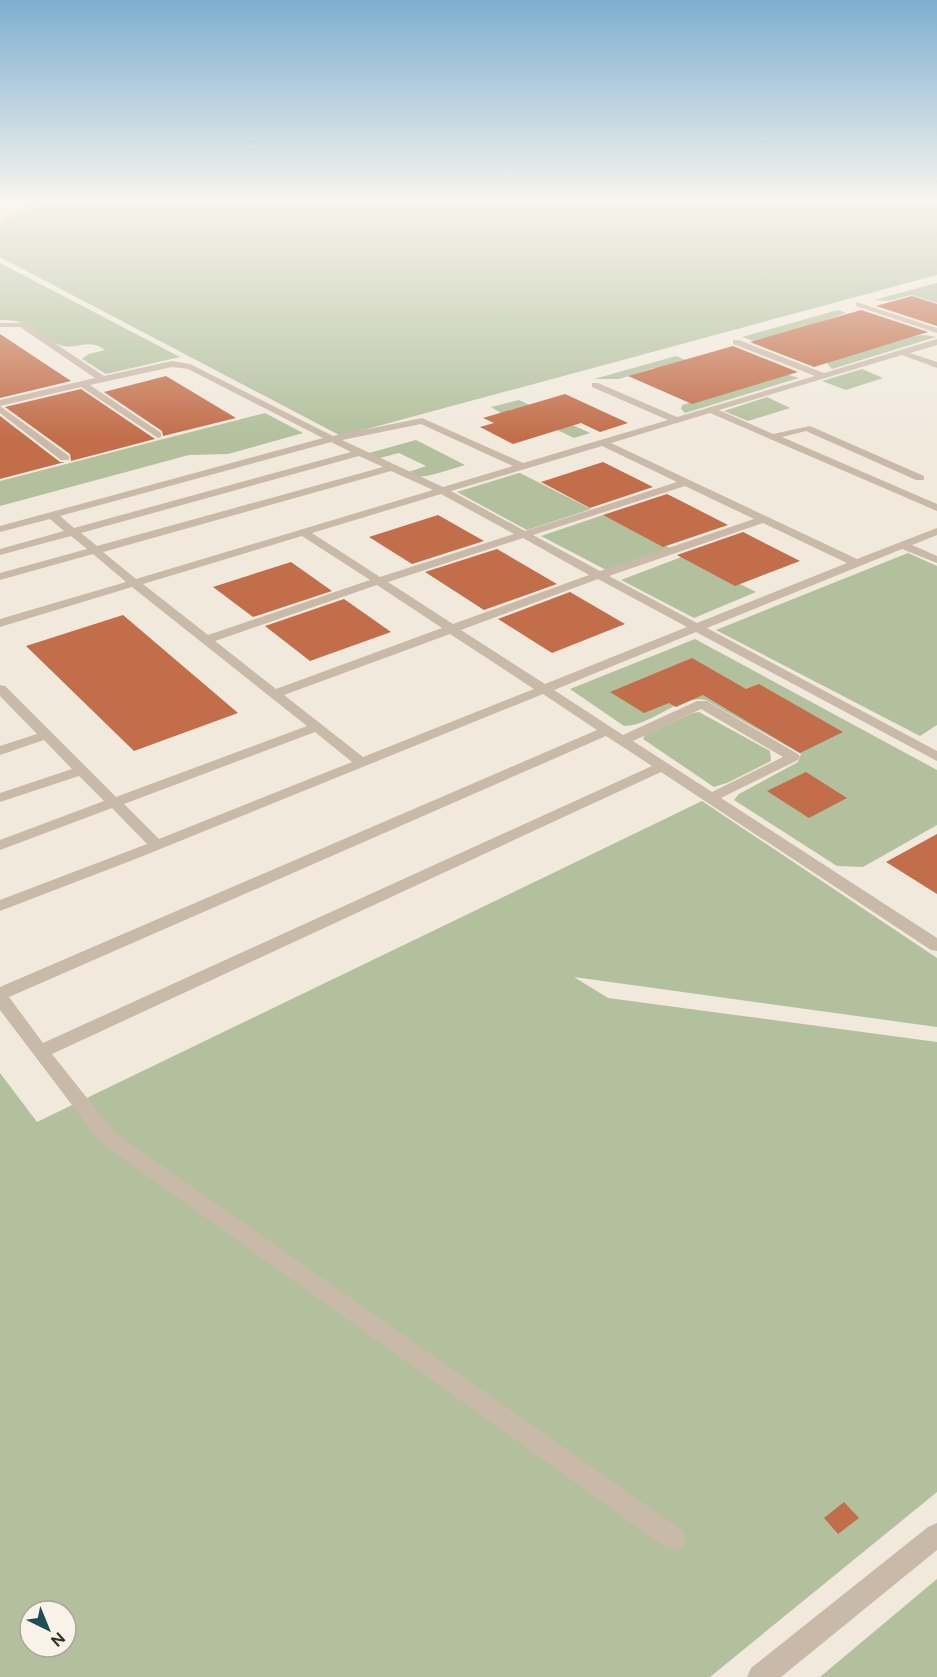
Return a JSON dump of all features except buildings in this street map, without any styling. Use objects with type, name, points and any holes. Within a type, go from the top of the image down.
[{"type":"lane","points":[[859,304],[937,331]]},
{"type":"lane","points":[[0,325],[22,325],[102,379]]},
{"type":"lane","points":[[736,342],[824,376]]},
{"type":"lane","points":[[0,623],[937,342]]},
{"type":"lane","points":[[903,352],[937,364]]},
{"type":"lane","points":[[0,403],[172,364],[190,367],[332,439],[441,490],[937,757]]},
{"type":"lane","points":[[82,384],[158,435]]},
{"type":"lane","points":[[595,385],[676,420]]},
{"type":"lane","points":[[0,409],[65,458]]},
{"type":"lane","points":[[710,410],[937,508]]},
{"type":"lane","points":[[0,529],[332,439],[422,421],[522,466]]},
{"type":"lane","points":[[772,437],[807,428],[920,478]]},
{"type":"lane","points":[[602,442],[855,563]]},
{"type":"lane","points":[[0,552],[361,452]]},
{"type":"lane","points":[[0,577],[393,467]]},
{"type":"lane","points":[[206,640],[379,581],[687,482]]},
{"type":"lane","points":[[52,515],[361,762]]},
{"type":"lane","points":[[274,694],[599,575],[764,519]]},
{"type":"lane","points":[[302,531],[937,946]]},
{"type":"lane","points":[[0,906],[937,531]]},
{"type":"lane","points":[[902,545],[937,560]]},
{"type":"lane","points":[[0,689],[157,845]]},
{"type":"lane","points":[[623,740],[702,704],[793,757],[711,798]]},
{"type":"lane","points":[[0,844],[316,727]]},
{"type":"lane","points":[[608,730],[0,996],[40,1052],[107,1137],[674,1539]]},
{"type":"lane","points":[[0,751],[46,735]]},
{"type":"lane","points":[[40,1052],[663,766]]},
{"type":"lane","points":[[0,798],[82,770]]},
{"type":"lane","points":[[760,1677],[937,1535]]},
{"type":"green space","points":[[0,281],[35,281],[180,357],[106,374],[82,359],[89,354],[105,350],[99,346],[60,345],[20,322],[0,320]]},
{"type":"green space","points":[[46,281],[914,281],[341,436]]},
{"type":"green space","points":[[937,283],[937,303],[911,295],[889,301],[874,300]]},
{"type":"green space","points":[[838,310],[846,313],[820,322],[884,344],[921,335],[936,337],[832,369],[827,363],[852,353],[789,331],[754,341],[742,337]]},
{"type":"green space","points":[[676,356],[748,386],[786,374],[799,378],[685,413],[681,409],[682,405],[716,395],[654,368],[619,379],[594,379]]},
{"type":"green space","points":[[862,369],[883,378],[846,390],[822,381]]},
{"type":"green space","points":[[767,397],[790,408],[748,421],[724,411]]},
{"type":"green space","points":[[519,400],[590,433],[574,438],[514,409],[501,413],[491,407]]},
{"type":"green space","points":[[265,413],[303,433],[228,454],[189,455],[0,506],[0,481]]},
{"type":"green space","points":[[416,440],[465,465],[433,474],[408,477],[400,475],[426,466],[399,453],[372,460],[362,455]]},
{"type":"green space","points":[[519,473],[591,509],[527,530],[457,492]]},
{"type":"green space","points":[[603,515],[672,549],[610,572],[541,536]]},
{"type":"green space","points":[[908,553],[937,566],[937,725],[920,736],[716,630]]},
{"type":"green space","points":[[684,556],[756,592],[694,618],[621,580]]},
{"type":"green space","points":[[695,639],[937,770],[937,825],[863,867],[837,866],[734,800],[739,794],[798,762],[801,754],[706,700],[696,699],[686,702],[645,721],[624,726],[570,689]]},
{"type":"green space","points":[[699,712],[770,751],[771,761],[714,787],[643,739],[645,735]]},
{"type":"green space","points":[[702,801],[937,958],[937,1027],[574,977],[608,998],[937,1042],[937,1492],[710,1677],[0,1677],[0,1073],[37,1122]]},
{"type":"green space","points":[[937,1579],[937,1677],[820,1677]]}]
